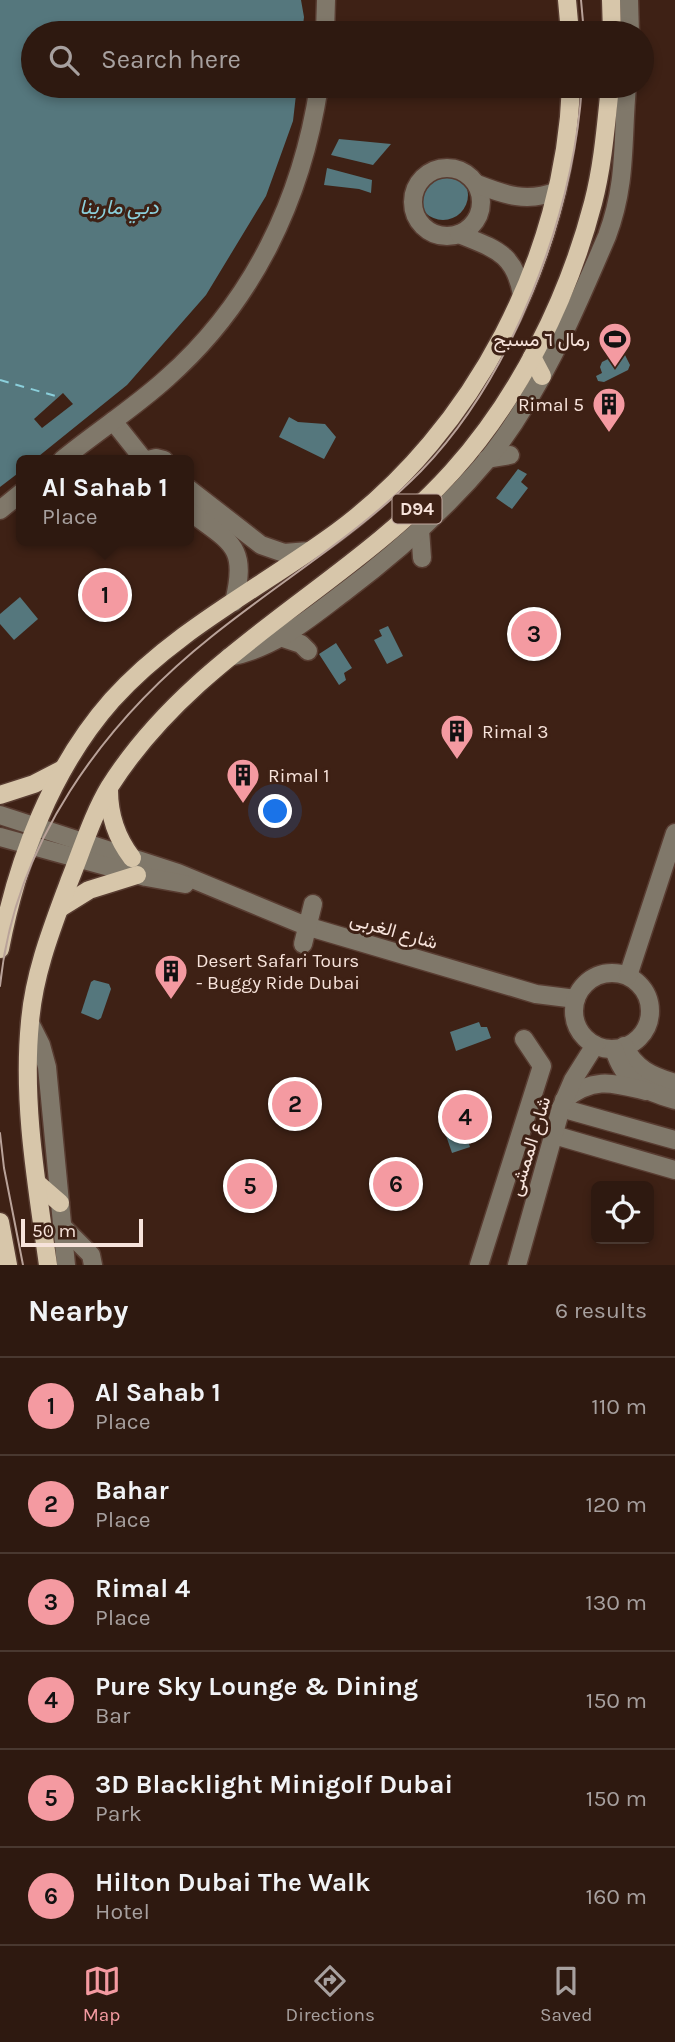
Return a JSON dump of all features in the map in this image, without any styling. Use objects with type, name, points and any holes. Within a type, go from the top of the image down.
[{"type":"main road","points":[[567,0],[569,21]]},
{"type":"main road","points":[[611,0],[612,21]]},
{"type":"main road","name":"D94","points":[[0,949],[9,901],[29,845],[63,769],[93,724],[128,685],[183,637],[368,507],[437,435],[487,361],[522,295],[536,261],[557,191],[569,98]]},
{"type":"main road","name":"D94","points":[[48,1265],[30,1113],[30,1023],[41,964],[81,850],[109,789],[133,755],[169,713],[229,657],[374,547],[423,503],[472,449],[532,357],[564,289],[594,199],[608,98]]},
{"type":"main road","points":[[532,357],[542,376]]},
{"type":"main road","points":[[0,795],[34,784],[63,769]]},
{"type":"main road","points":[[60,908],[135,866],[114,825],[109,789]]},
{"type":"main road","points":[[0,879],[9,901]]},
{"type":"main road","points":[[37,1183],[60,1203]]},
{"type":"main road","points":[[0,1222],[8,1265]]},
{"type":"street","points":[[325,21],[326,0]]},
{"type":"street","points":[[629,0],[630,21]]},
{"type":"street","points":[[68,455],[166,380],[190,357],[226,315],[252,278],[273,239],[294,188],[316,98]]},
{"type":"street","points":[[229,657],[257,650],[283,638],[368,574],[420,529],[487,459],[542,376],[599,256],[614,217],[623,176],[626,98]]},
{"type":"street","points":[[477,184],[481,208],[470,228],[459,234],[438,235],[420,222],[415,213],[415,191],[426,176],[444,168],[463,172],[477,184],[521,198],[545,196],[557,191]]},
{"type":"street","points":[[459,234],[490,247],[507,258],[518,274],[522,295]]},
{"type":"street","points":[[113,421],[142,455]]},
{"type":"street","points":[[487,459],[510,455]]},
{"type":"street","points":[[194,493],[261,545],[284,553],[309,551]]},
{"type":"street","points":[[0,510],[16,497]]},
{"type":"street","points":[[194,515],[225,539],[236,552],[241,569],[234,602]]},
{"type":"street","points":[[420,529],[422,558]]},
{"type":"street","points":[[283,638],[307,650],[307,620]]},
{"type":"street","name":"شارع الغربى","points":[[0,815],[37,827],[81,850]]},
{"type":"street","points":[[628,976],[675,833]]},
{"type":"street","name":"شارع الغربى","points":[[0,837],[29,845],[81,850],[135,866],[176,884],[205,886],[305,935],[536,994],[576,999]]},
{"type":"street","points":[[305,935],[313,904]]},
{"type":"street","points":[[646,1091],[629,1078],[617,1059],[619,1048],[642,1034],[650,1014],[645,992],[638,982],[616,973],[591,979],[576,999],[574,1012],[584,1037],[595,1045],[619,1048],[643,1070],[675,1083]]},
{"type":"street","points":[[30,1023],[41,1045],[47,1067],[66,1265]]},
{"type":"street","points":[[480,1265],[542,1066],[524,1039]]},
{"type":"street","name":"شارع الممشى","points":[[517,1265],[563,1104],[578,1071],[595,1045]]},
{"type":"street","points":[[563,1104],[581,1088],[609,1082],[675,1100]]},
{"type":"street","points":[[563,1104],[675,1140]]},
{"type":"street","points":[[554,1135],[675,1170]]},
{"type":"street","points":[[62,1226],[91,1255],[93,1265]]},
{"type":"water","name":"دبي مارينا","points":[[0,0],[301,0],[304,21],[21,21],[21,98],[296,98],[293,121],[266,196],[206,295],[127,385],[40,455],[16,455],[16,475],[0,487]]},
{"type":"water","points":[[339,139],[391,144],[373,165],[331,155]]},
{"type":"water","points":[[327,168],[372,180],[371,193],[324,185]]},
{"type":"water","points":[[443,170],[461,177],[468,195],[461,213],[443,220],[425,213],[418,195],[425,177]]},
{"type":"water","name":"رمال ٦ مسبح","points":[[620,353],[625,355],[630,365],[628,370],[604,382],[598,381],[596,376],[602,373],[602,362]]},
{"type":"water","points":[[289,417],[298,422],[325,424],[336,437],[324,459],[279,437]]},
{"type":"water","points":[[518,469],[527,474],[521,482],[528,488],[512,509],[496,498]]},
{"type":"water","points":[[20,597],[38,619],[14,640],[0,624],[0,614]]},
{"type":"water","points":[[388,626],[403,656],[387,664],[374,640],[382,636],[379,630]]},
{"type":"water","points":[[336,643],[352,668],[344,673],[346,680],[339,685],[319,654]]},
{"type":"water","points":[[94,980],[109,984],[111,989],[98,1020],[81,1013]]},
{"type":"water","points":[[479,1022],[481,1027],[487,1027],[491,1038],[456,1051],[450,1032]]},
{"type":"water","points":[[458,1112],[470,1147],[452,1153],[440,1118]]},
{"type":"pier","points":[[63,393],[73,404],[42,428],[34,419]]},
{"type":"ferry route","points":[[0,380],[59,397]]},
{"type":"tram line","points":[[581,0],[583,21]]},
{"type":"tram line","points":[[0,986],[9,934],[24,884],[44,837],[70,791],[100,748],[134,708],[171,671],[237,616],[345,537],[397,494],[454,433],[484,389],[533,292],[551,240],[566,188],[581,98]]},
{"type":"tram line","points":[[0,1133],[23,1265]]},
{"type":"place","name":"رمال ٦ مسبح","points":[[615,369]]},
{"type":"place","name":"Rimal 5","points":[[609,434]]},
{"type":"place","name":"Al Sahab 1","points":[[105,595]]},
{"type":"place","name":"Rimal 4","points":[[534,634]]},
{"type":"place","name":"Rimal 3","points":[[457,761]]},
{"type":"place","name":"Rimal 1","points":[[243,805]]},
{"type":"place","name":"Desert Safari Tours - Buggy Ride Dubai","points":[[171,1001]]},
{"type":"place","name":"Bahar","points":[[295,1104]]},
{"type":"place","name":"Pure Sky Lounge & Dining","points":[[465,1117]]},
{"type":"place","name":"Hilton Dubai The Walk","points":[[396,1184]]},
{"type":"place","name":"3D Blacklight Minigolf Dubai","points":[[250,1186]]}]
